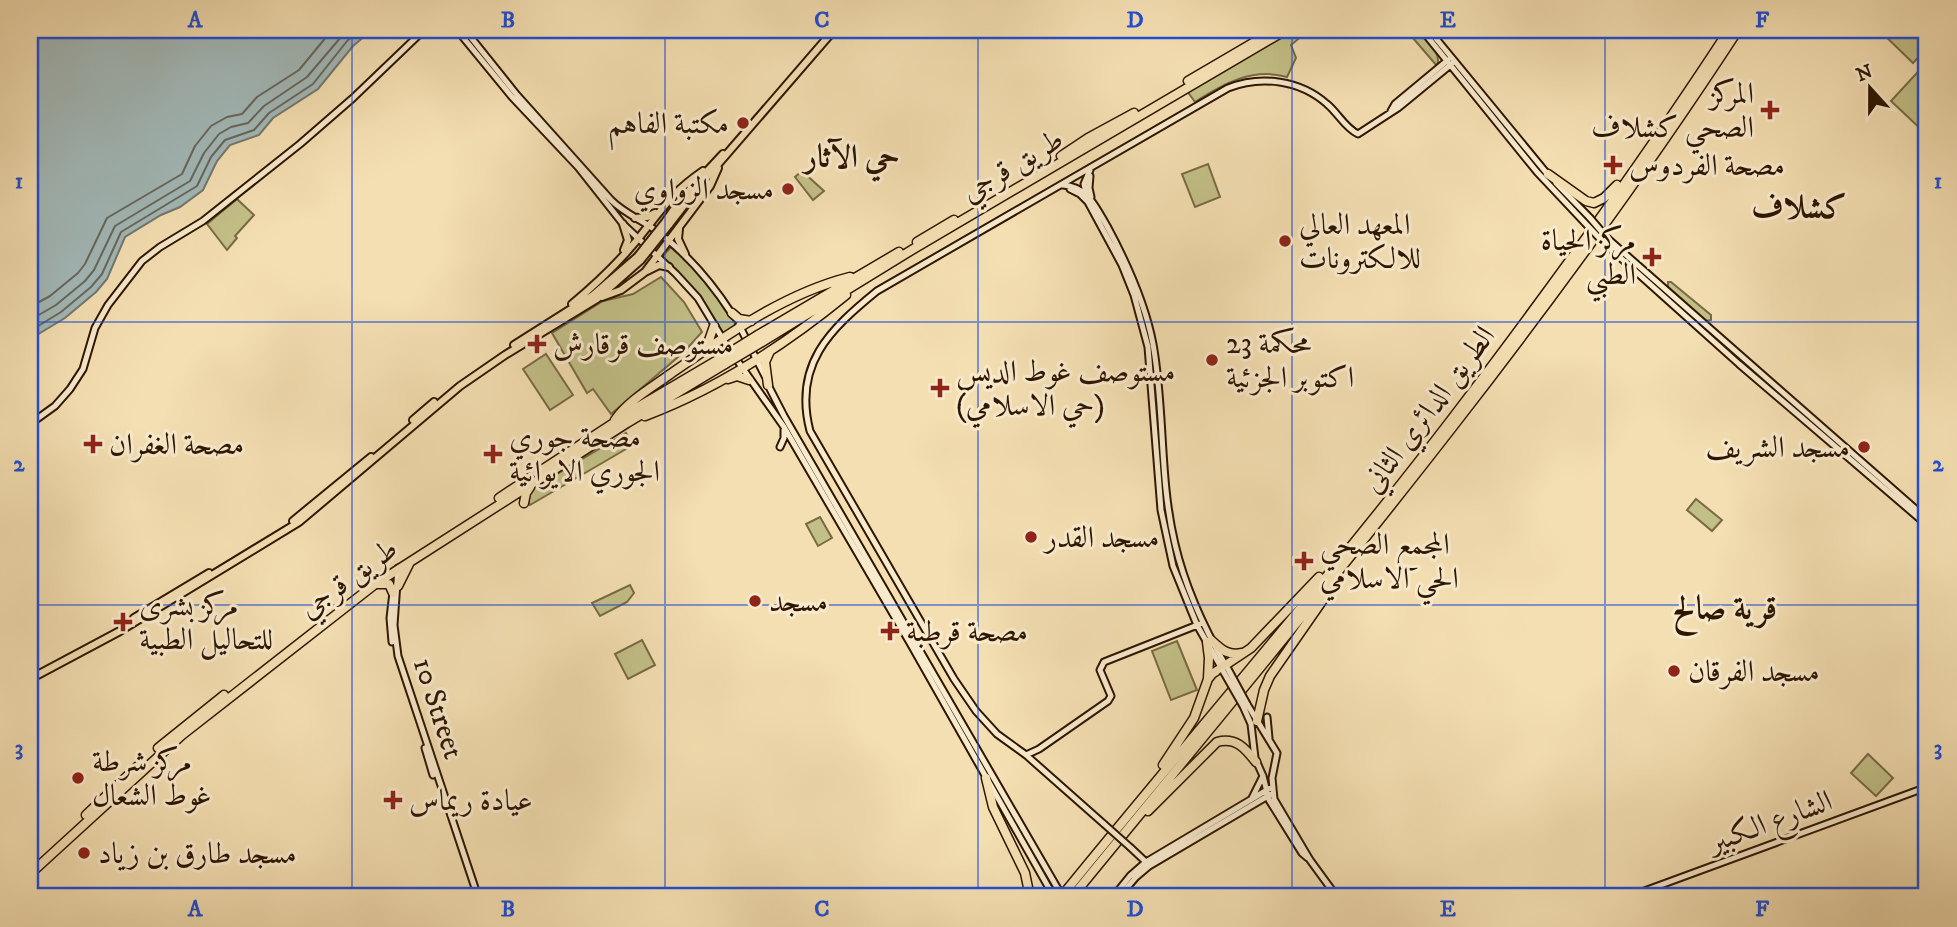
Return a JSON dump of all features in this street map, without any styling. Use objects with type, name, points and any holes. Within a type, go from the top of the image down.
[{"type":"highway","name":"طريق قرجي","points":[[30,874],[161,753],[378,576],[611,425],[760,339],[1088,138],[1276,30]]},
{"type":"highway","name":"طريق قرجي","points":[[857,279],[1286,30]]},
{"type":"highway","name":"الطريق الدائري الثاني","points":[[1058,895],[1341,563],[1451,419],[1670,119],[1729,30]]},
{"type":"highway","name":"الطريق الدائري الثاني","points":[[1072,897],[1496,372],[1700,88],[1738,30]]},
{"type":"highway","points":[[1548,174],[1586,201],[1594,203],[1604,198],[1625,179]]},
{"type":"highway","points":[[611,425],[620,413],[638,398],[706,349],[733,336],[751,321],[796,296],[857,279]]},
{"type":"highway","points":[[627,423],[674,405],[774,348],[832,306],[857,279]]},
{"type":"highway","points":[[732,313],[739,319],[751,321]]},
{"type":"highway","points":[[706,349],[714,326]]},
{"type":"highway","points":[[768,385],[765,362],[774,348]]},
{"type":"highway","name":"طريق قرجي","points":[[30,866],[172,736],[374,585],[723,361]]},
{"type":"highway","points":[[721,379],[737,376],[749,380]]},
{"type":"highway","points":[[508,499],[523,504],[527,490],[537,479]]},
{"type":"highway","points":[[374,585],[389,584],[395,589],[414,558]]},
{"type":"highway","points":[[1208,678],[1251,648],[1296,599],[1341,563]]},
{"type":"highway","points":[[1261,720],[1262,695],[1270,676],[1335,583],[1341,563]]},
{"type":"highway","points":[[1209,641],[1229,654],[1242,653],[1251,648]]},
{"type":"highway","points":[[1132,810],[1187,730],[1199,707],[1208,678],[1209,641]]},
{"type":"highway","points":[[1130,826],[1213,744],[1224,740],[1236,742],[1245,748],[1256,762]]},
{"type":"highway","points":[[986,778],[1025,873],[1030,897]]},
{"type":"main road","points":[[597,299],[639,258],[667,223],[681,200],[718,163],[832,30]]},
{"type":"main road","points":[[635,218],[647,217],[683,185],[718,163]]},
{"type":"main road","points":[[645,272],[666,240],[710,186],[718,163]]},
{"type":"main road","points":[[563,314],[645,233],[659,209]]},
{"type":"main road","points":[[622,255],[628,240],[623,224]]},
{"type":"main road","points":[[681,224],[678,239],[685,254]]},
{"type":"main road","points":[[30,677],[290,524],[464,379],[608,283],[639,258]]},
{"type":"main road","points":[[30,677],[120,631],[290,528],[466,382],[597,299],[621,290],[659,265],[669,267]]},
{"type":"street","points":[[30,424],[55,406],[70,389],[83,369],[95,328],[108,305],[142,261],[204,221],[300,144],[424,30]]},
{"type":"street","points":[[457,30],[512,97],[578,167],[623,224],[666,240],[685,254],[718,291],[732,313],[733,336],[748,361],[768,385],[986,778]]},
{"type":"street","points":[[465,30],[516,95],[618,207],[635,218],[655,255],[698,298],[714,326],[733,336],[748,361],[749,380],[800,447],[952,703],[1058,895]]},
{"type":"street","points":[[1422,30],[1606,241],[1927,525]]},
{"type":"street","points":[[1429,30],[1537,172],[1588,221]]},
{"type":"street","points":[[1148,864],[1026,755],[997,734],[967,699],[886,566],[810,431],[805,405],[810,368],[832,331],[877,291],[1210,97],[1241,84],[1277,82],[1312,93],[1327,103],[1356,133],[1364,132],[1451,62]]},
{"type":"street","points":[[1093,167],[1086,177],[1085,192],[1122,265],[1148,347],[1161,510],[1173,566],[1209,641],[1245,705],[1251,724],[1256,762],[1273,808],[1302,853],[1337,897]]},
{"type":"street","points":[[1090,201],[1088,181],[1093,167]]},
{"type":"street","points":[[1058,186],[1077,188],[1085,192]]},
{"type":"street","points":[[1058,186],[1072,189],[1090,201]]},
{"type":"street","points":[[1677,306],[1927,519]]},
{"type":"street","points":[[780,447],[785,438],[784,427]]},
{"type":"street","points":[[794,432],[810,431]]},
{"type":"street","points":[[800,447],[810,431]]},
{"type":"street","name":"10 Street","points":[[397,569],[390,626],[393,648],[427,762],[477,897]]},
{"type":"street","points":[[1026,755],[1039,749],[1110,699],[1100,670],[1103,663],[1200,623]]},
{"type":"street","points":[[945,706],[952,703]]},
{"type":"street","points":[[1113,897],[1130,876],[1269,792],[1278,753],[1261,720],[1245,705]]},
{"type":"street","points":[[1261,720],[1270,741]]},
{"type":"street","points":[[1256,762],[1265,766],[1276,761]]},
{"type":"street","points":[[1251,803],[1263,776]]},
{"type":"street","name":"الشارع الكبير","points":[[1628,897],[1927,787]]},
{"type":"street","points":[[1269,792],[1307,850],[1310,860]]},
{"type":"street","points":[[1251,803],[1273,808]]},
{"type":"street","points":[[996,804],[1058,895]]},
{"type":"street","points":[[1119,897],[1148,864]]},
{"type":"shaded area","points":[[1290,30],[1309,30],[1291,45],[1296,58],[1287,77],[1274,74],[1250,76],[1216,89],[1195,102],[1187,91]]},
{"type":"shaded area","points":[[1406,30],[1419,30],[1430,42],[1436,51],[1437,66]]},
{"type":"shaded area","points":[[1879,30],[1927,30],[1927,48],[1913,63]]},
{"type":"shaded area","points":[[1927,62],[1927,135],[1891,101]]},
{"type":"shaded area","points":[[1208,164],[1220,197],[1195,207],[1182,174]]},
{"type":"shaded area","points":[[802,171],[824,191],[813,200],[795,177]]},
{"type":"shaded area","points":[[237,199],[254,215],[235,236],[237,238],[227,250],[207,224]]},
{"type":"shaded area","points":[[672,246],[713,287],[737,327],[723,335],[697,294],[661,258]]},
{"type":"shaded area","points":[[661,277],[684,302],[702,332],[684,352],[611,414],[593,389],[587,393],[552,333],[603,301],[633,294]]},
{"type":"shaded area","points":[[1668,282],[1711,315],[1711,320],[1706,321],[1668,287]]},
{"type":"shaded area","points":[[546,354],[573,395],[550,410],[523,369]]},
{"type":"shaded area","points":[[626,433],[633,445],[530,505],[527,500],[532,489]]},
{"type":"shaded area","points":[[1696,499],[1722,520],[1712,531],[1687,510]]},
{"type":"shaded area","points":[[820,517],[832,538],[818,546],[806,524]]},
{"type":"shaded area","points":[[630,585],[634,593],[627,602],[600,616],[592,603]]},
{"type":"shaded area","points":[[642,640],[655,665],[628,679],[615,654]]},
{"type":"shaded area","points":[[1177,641],[1197,690],[1171,700],[1152,651]]},
{"type":"shaded area","points":[[1868,754],[1893,778],[1876,796],[1851,773]]},
{"type":"water","points":[[30,30],[372,30],[353,46],[318,89],[273,118],[259,135],[230,145],[217,161],[203,190],[180,207],[125,237],[107,279],[96,292],[65,318],[30,339]]},
{"type":"place","name":"المركز الصحي كشلاف","points":[[1770,110]]},
{"type":"place","name":"مكتبة الفاهم","points":[[743,123]]},
{"type":"place","name":"مصحة الفردوس","points":[[1613,165]]},
{"type":"place","name":"مسجد الزواوي","points":[[788,189]]},
{"type":"place","name":"المعهد العالي للالكترونات","points":[[1285,241]]},
{"type":"place","name":"مركز الحياة الطبي","points":[[1652,257]]},
{"type":"place","name":"مستوصف قرقارش","points":[[537,344]]},
{"type":"place","name":"محكمة 23 اكتوبر الجزئية","points":[[1212,360]]},
{"type":"place","name":"مستوصف غوط الديس (حي الاسلامي)","points":[[940,388]]},
{"type":"place","name":"مصحة الغفران","points":[[93,444]]},
{"type":"place","name":"مسجد الشريف","points":[[1864,447]]},
{"type":"place","name":"مصحة جوري الجوري الايوائية","points":[[493,454]]},
{"type":"place","name":"مسجد القدر","points":[[1031,537]]},
{"type":"place","name":"المجمع الصحي الحي الاسلامي","points":[[1304,561]]},
{"type":"place","name":"مسجد","points":[[755,601]]},
{"type":"place","name":"مركز بشرى للتحاليل الطبية","points":[[123,622]]},
{"type":"place","name":"مصحة قرطبة","points":[[890,631]]},
{"type":"place","name":"مسجد الفرقان","points":[[1674,671]]},
{"type":"place","name":"مركز شرطة غوط الشعال","points":[[78,778]]},
{"type":"place","name":"عيادة ريماس","points":[[393,800]]},
{"type":"place","name":"مسجد طارق بن زياد","points":[[84,853]]},
{"type":"district","name":"حي الآثار","points":[[852,156]]},
{"type":"district","name":"كشلاف","points":[[1799,206]]},
{"type":"district","name":"قرية صالح","points":[[1725,607]]}]
